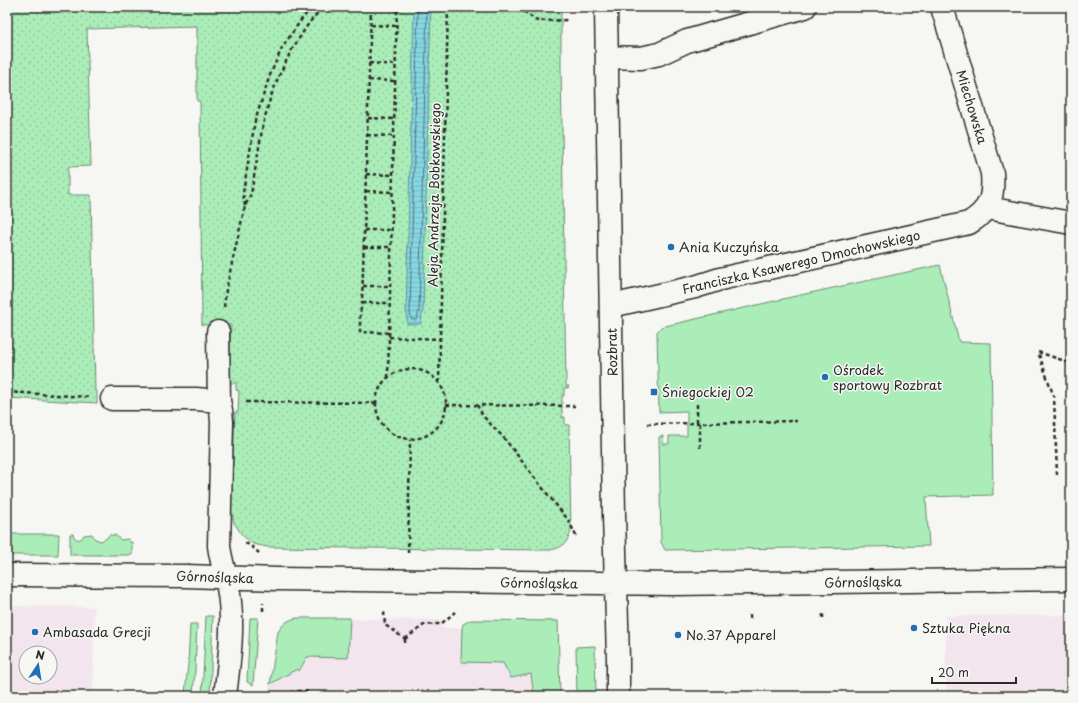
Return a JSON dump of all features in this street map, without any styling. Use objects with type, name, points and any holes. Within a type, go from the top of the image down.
[{"type":"street","name":"Rozbrat","points":[[606,7],[618,696]]},
{"type":"street","points":[[607,57],[641,58],[659,54],[688,41],[805,7]]},
{"type":"street","name":"Miechowska","points":[[942,7],[992,173],[993,185],[987,208]]},
{"type":"street","points":[[987,208],[1071,223]]},
{"type":"street","name":"Franciszka Ksawerego Dmochowskiego","points":[[611,306],[695,287],[720,279],[969,223],[978,218],[987,208]]},
{"type":"street","points":[[218,332],[218,401],[221,410],[222,422],[219,546],[231,610],[230,646],[225,696]]},
{"type":"street","points":[[112,399],[196,399],[218,401]]},
{"type":"street","name":"Górnośląska","points":[[7,575],[186,576],[226,578],[616,584],[1071,579]]},
{"type":"path","points":[[245,206],[243,193],[255,121],[270,75],[282,48],[301,20],[312,7]]},
{"type":"path","points":[[218,332],[222,325],[226,290],[245,206],[251,194],[263,124],[270,99],[291,51],[323,7]]},
{"type":"path","points":[[388,378],[397,8],[371,7],[363,286],[360,332],[389,333]]},
{"type":"path","name":"Aleja Andrzeja Bobkowskiego","points":[[446,405],[445,397],[439,383],[448,7]]},
{"type":"path","points":[[518,7],[538,21],[568,20]]},
{"type":"path","points":[[371,25],[397,26]]},
{"type":"path","points":[[370,64],[396,65]]},
{"type":"path","points":[[369,80],[396,81]]},
{"type":"path","points":[[368,118],[394,119]]},
{"type":"path","points":[[367,135],[394,136]]},
{"type":"path","points":[[366,174],[393,175]]},
{"type":"path","points":[[366,191],[393,192]]},
{"type":"path","points":[[364,230],[392,230]]},
{"type":"path","points":[[364,247],[391,247]]},
{"type":"path","points":[[363,286],[390,286]]},
{"type":"path","points":[[362,303],[390,303]]},
{"type":"path","points":[[389,337],[440,339]]},
{"type":"path","points":[[1057,474],[1054,397],[1038,352],[1071,363]]},
{"type":"path","points":[[439,383],[433,377],[418,370],[410,369],[394,373],[379,389],[375,403],[379,421],[392,434],[400,438],[410,440],[418,439],[435,430],[442,420],[446,405],[575,406]]},
{"type":"path","points":[[7,384],[11,392]]},
{"type":"path","points":[[7,392],[112,399]]},
{"type":"path","points":[[697,401],[700,448]]},
{"type":"path","points":[[248,402],[375,403]]},
{"type":"path","points":[[477,405],[483,416],[504,438],[540,486],[569,521],[576,536]]},
{"type":"path","points":[[647,424],[797,421]]},
{"type":"path","points":[[408,553],[410,440]]},
{"type":"path","points":[[384,612],[385,625],[405,639]]},
{"type":"path","points":[[405,639],[424,625],[441,624],[455,612]]},
{"type":"path","points":[[750,612],[750,619]]},
{"type":"path","points":[[823,612],[823,618]]},
{"type":"path","points":[[284,696],[298,690],[308,692]]},
{"type":"shaded area","points":[[7,606],[94,607],[93,696],[7,696]]},
{"type":"shaded area","points":[[1071,615],[1071,696],[946,696],[946,616]]},
{"type":"shaded area","points":[[290,619],[441,620],[441,628],[462,628],[463,624],[471,620],[558,621],[560,696],[268,696],[278,632]]},
{"type":"green space","points":[[7,7],[561,7],[566,386],[569,386],[568,388],[564,388],[564,396],[562,396],[562,417],[565,417],[565,425],[569,425],[571,531],[566,542],[560,547],[549,550],[267,547],[253,544],[243,536],[234,523],[231,508],[235,412],[238,412],[239,391],[236,390],[236,383],[228,383],[231,325],[202,325],[200,101],[197,101],[197,26],[87,29],[91,166],[68,167],[68,195],[91,195],[95,391],[97,391],[97,403],[7,398]]},
{"type":"green space","name":"Ośrodek sportowy Rozbrat","points":[[940,265],[959,342],[991,343],[993,495],[926,497],[929,546],[665,550],[661,542],[659,437],[663,436],[663,444],[669,444],[669,436],[687,436],[687,411],[659,412],[657,332],[661,327]]},
{"type":"green space","points":[[7,534],[59,534],[58,555],[7,555]]},
{"type":"green space","points":[[70,534],[73,534],[77,539],[81,539],[84,535],[92,534],[95,539],[101,541],[109,535],[115,535],[121,540],[128,539],[129,542],[132,542],[132,555],[70,555]]},
{"type":"green space","points":[[206,616],[213,616],[210,696],[202,696]]},
{"type":"green space","points":[[250,618],[258,618],[253,685],[247,682]]},
{"type":"green space","points":[[297,618],[350,618],[348,658],[307,657],[299,671],[297,669],[270,684],[278,632],[286,623]]},
{"type":"green space","points":[[471,620],[558,621],[560,696],[534,696],[531,674],[511,678],[503,663],[461,662],[462,628],[463,624]]},
{"type":"green space","points":[[190,624],[197,624],[193,694],[185,693]]},
{"type":"green space","points":[[595,646],[596,696],[577,696],[576,647]]},
{"type":"water","points":[[414,7],[431,7],[423,314],[420,324],[407,324],[406,313]]},
{"type":"place","name":"Ania Kuczyńska","points":[[671,247]]},
{"type":"place","name":"Ośrodek sportowy Rozbrat","points":[[825,377]]},
{"type":"place","name":"Śniegockiej 02","points":[[654,392]]},
{"type":"place","name":"Sztuka Piękna","points":[[914,628]]},
{"type":"place","name":"Ambasada Grecji","points":[[35,632]]},
{"type":"place","name":"No.37 Apparel","points":[[678,635]]}]
